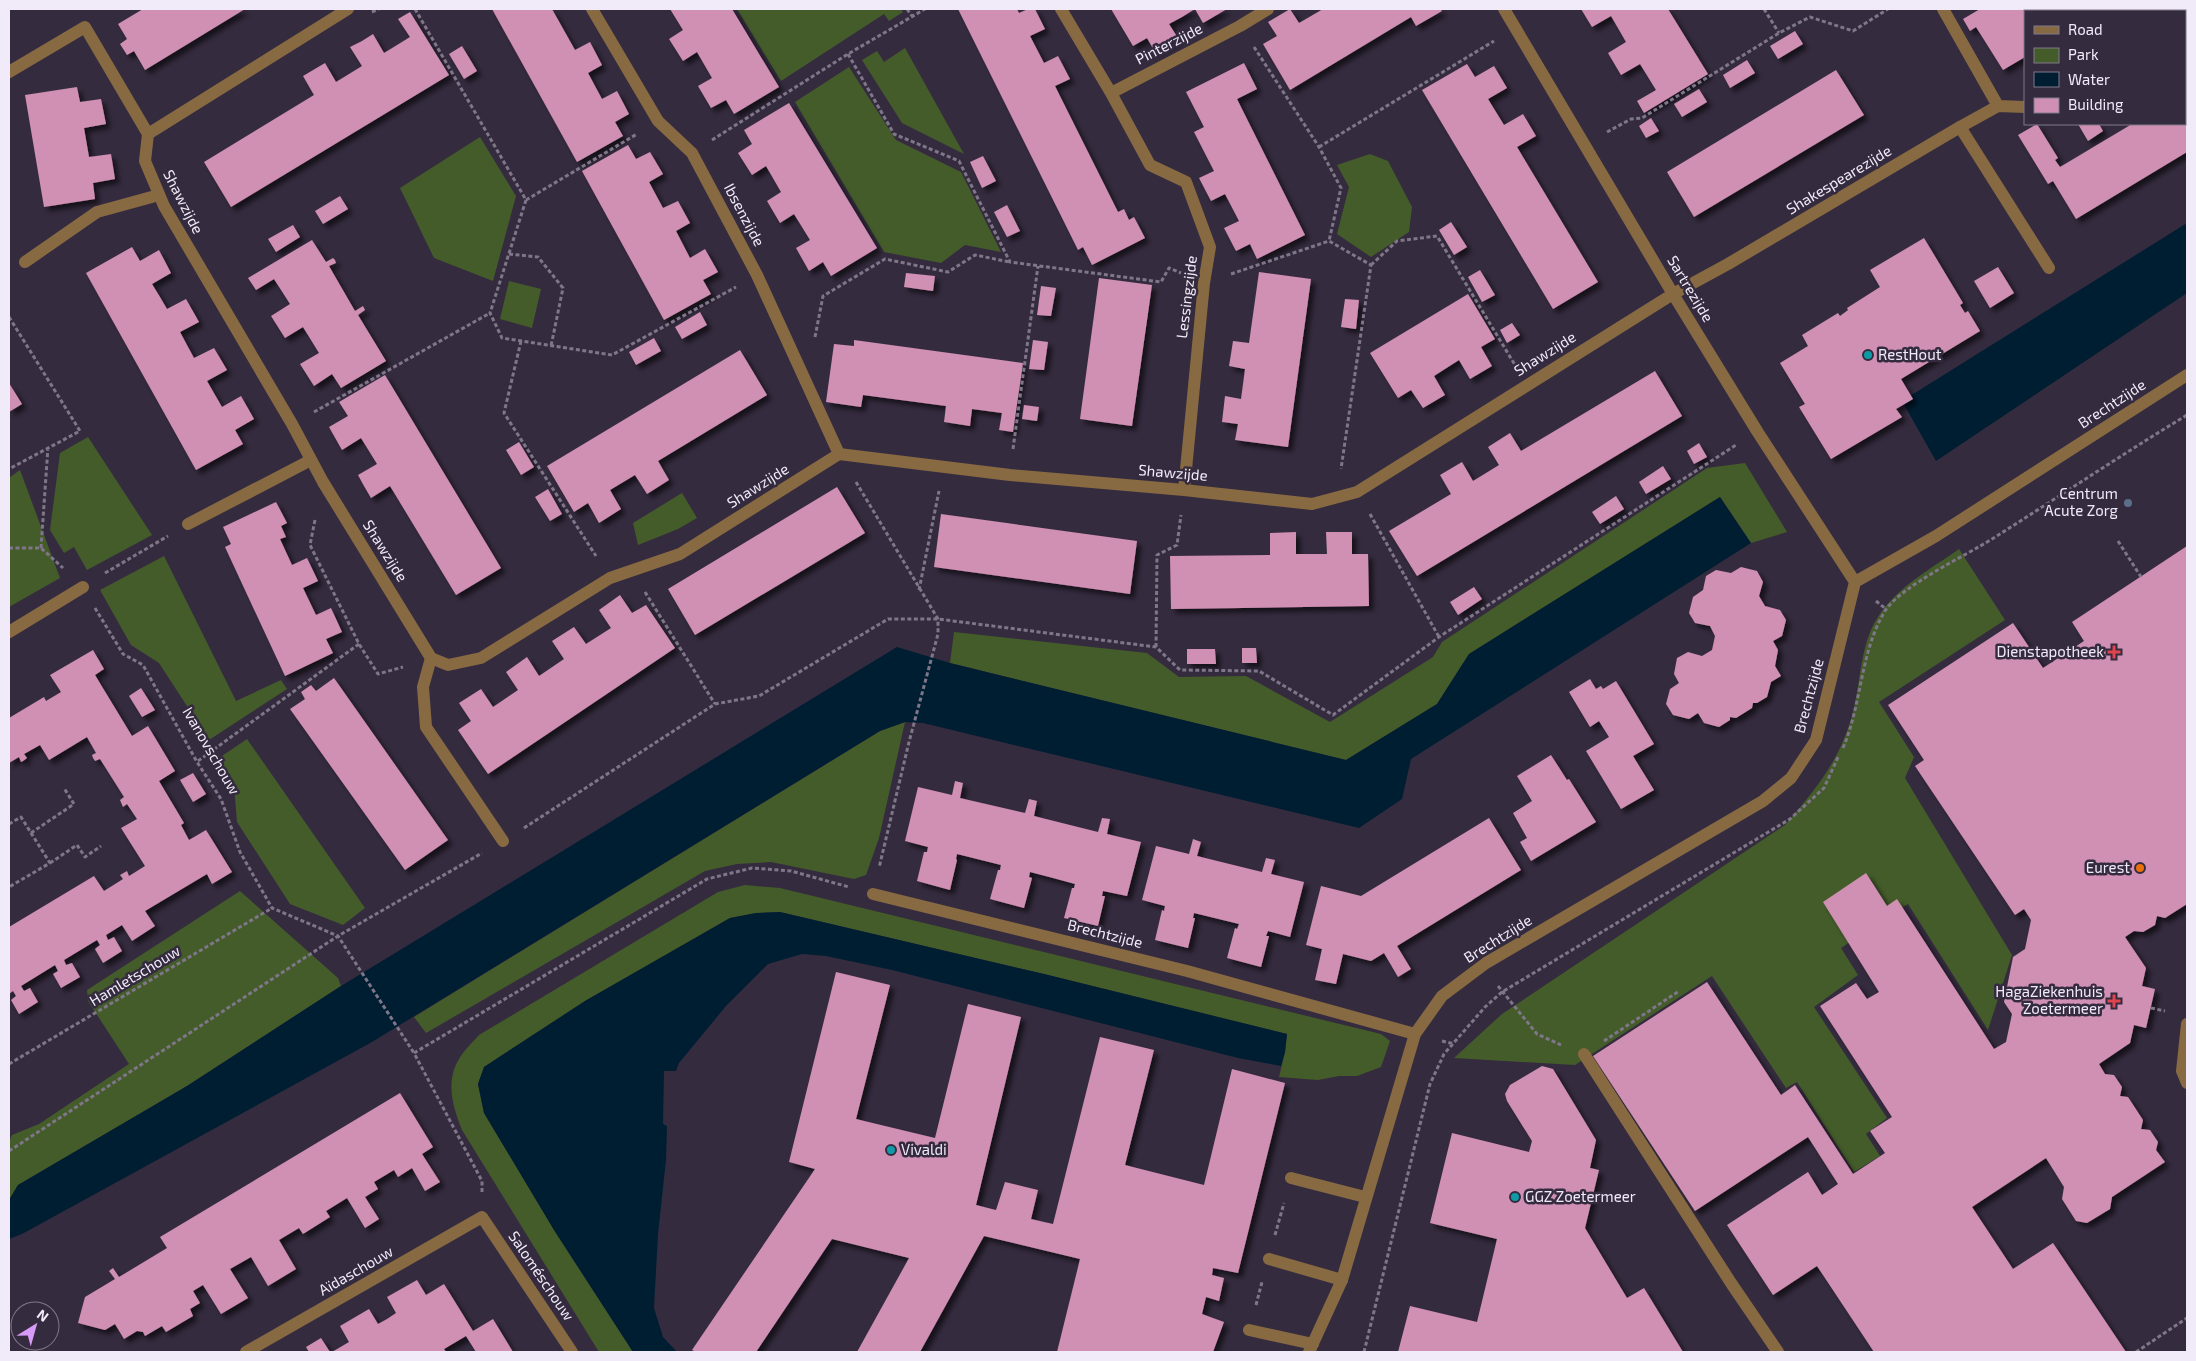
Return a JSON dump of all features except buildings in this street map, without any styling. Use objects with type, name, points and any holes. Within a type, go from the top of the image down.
[{"type":"street","points":[[9,72],[86,27],[148,134],[348,9]]},
{"type":"street","name":"Ibsenzijde","points":[[592,9],[658,121],[692,153],[757,275],[839,454]]},
{"type":"street","name":"Lessingzijde","points":[[1061,9],[1111,93],[1150,165],[1186,182],[1210,247],[1204,283],[1184,490]]},
{"type":"street","name":"Pinterzijde","points":[[1111,93],[1240,26],[1268,9]]},
{"type":"street","name":"Sartrezijde","points":[[1504,9],[1673,294],[1757,430],[1855,582]]},
{"type":"street","points":[[1943,9],[1998,106],[2024,107]]},
{"type":"street","name":"Shakespearezijde","points":[[1673,294],[1728,264],[1998,106]]},
{"type":"street","points":[[1960,127],[2049,268]]},
{"type":"street","name":"Shawzijde","points":[[148,134],[145,161],[159,195],[311,460],[431,658],[448,665],[481,658],[610,578],[680,554],[839,454],[1010,475],[1184,490],[1312,504],[1357,492],[1673,294]]},
{"type":"street","points":[[25,262],[97,212],[159,195]]},
{"type":"street","name":"Brechtzijde","points":[[1311,1348],[1342,1280],[1365,1197],[1415,1034],[1442,996],[1486,963],[1763,801],[1791,778],[1816,740],[1855,582],[1936,536],[2187,375]]},
{"type":"street","points":[[188,524],[311,460]]},
{"type":"street","points":[[9,632],[82,586]]},
{"type":"street","points":[[431,658],[423,687],[426,727],[503,841]]},
{"type":"street","name":"Brechtzijde","points":[[873,894],[1187,971],[1415,1034]]},
{"type":"street","points":[[2187,1024],[2182,1071],[2187,1083]]},
{"type":"street","points":[[1584,1054],[1778,1352]]},
{"type":"street","points":[[1291,1178],[1365,1197]]},
{"type":"street","name":"Aïdaschouw","points":[[246,1352],[482,1217]]},
{"type":"street","name":"Saloméschouw","points":[[482,1217],[572,1352]]},
{"type":"street","points":[[1269,1260],[1342,1280]]},
{"type":"street","points":[[1250,1330],[1311,1348]]},
{"type":"path","points":[[415,9],[526,200]]},
{"type":"path","points":[[907,9],[912,16]]},
{"type":"path","points":[[692,153],[848,54],[925,9]]},
{"type":"path","points":[[1764,9],[1779,33]]},
{"type":"path","points":[[1586,145],[1631,119],[1642,118],[1779,33],[1810,17],[1853,31],[1888,9]]},
{"type":"path","points":[[1240,26],[1319,147],[1341,188],[1329,241]]},
{"type":"path","points":[[1319,147],[1515,28]]},
{"type":"path","points":[[848,54],[894,134],[959,161],[1010,262]]},
{"type":"path","points":[[292,424],[490,313],[526,200],[658,121]]},
{"type":"path","points":[[1336,497],[1371,265],[1396,241],[1437,236],[1527,384]]},
{"type":"path","points":[[806,382],[823,296],[885,259],[948,272],[975,255],[1010,262],[1161,282],[1169,268],[1204,283],[1329,241],[1371,265]]},
{"type":"path","points":[[509,254],[538,257],[563,288],[551,346]]},
{"type":"path","points":[[1010,475],[1038,266]]},
{"type":"path","points":[[490,313],[502,338],[612,355],[757,275]]},
{"type":"path","points":[[9,317],[80,431],[9,470]]},
{"type":"path","points":[[521,341],[504,413],[610,578]]},
{"type":"path","points":[[9,1151],[338,936],[503,841],[715,704],[759,696],[888,619],[938,619],[1156,647],[1180,670],[1259,671],[1333,715],[1440,637],[1757,430]]},
{"type":"path","points":[[9,548],[41,548],[48,448]]},
{"type":"path","points":[[414,1053],[708,879],[752,868],[791,872],[873,894],[909,742],[938,634],[938,619],[839,454]]},
{"type":"path","points":[[919,590],[944,466]]},
{"type":"path","points":[[324,482],[310,545],[359,644],[378,674],[431,658]]},
{"type":"path","points":[[1156,647],[1158,555],[1177,545],[1184,490]]},
{"type":"path","points":[[1357,492],[1440,637]]},
{"type":"path","points":[[82,586],[188,524]]},
{"type":"path","points":[[2118,541],[2140,577]]},
{"type":"path","name":"Ivanovschouw","points":[[41,548],[82,586],[123,654],[143,665],[197,762],[222,799],[240,852],[272,908]]},
{"type":"path","points":[[632,570],[715,704]]},
{"type":"path","points":[[197,762],[359,644]]},
{"type":"path","points":[[31,833],[74,804],[64,788]]},
{"type":"path","points":[[9,824],[21,817],[50,863]]},
{"type":"path","points":[[9,887],[77,845],[85,857],[101,846]]},
{"type":"path","points":[[272,908],[338,936],[407,1041],[482,1181],[482,1217]]},
{"type":"path","name":"Hamletschouw","points":[[9,1064],[272,908]]},
{"type":"path","points":[[1486,963],[1502,992],[1537,1034],[1584,1054],[1679,991]]},
{"type":"path","points":[[2136,1352],[2187,1318]]},
{"type":"green space","points":[[737,9],[901,9],[903,12],[889,21],[884,14],[781,81]]},
{"type":"green space","points":[[905,48],[964,154],[902,123],[862,60],[877,51],[884,62]]},
{"type":"green space","points":[[849,67],[896,140],[961,172],[1001,252],[965,245],[941,263],[884,252],[795,102]]},
{"type":"green space","points":[[480,137],[516,196],[493,281],[434,258],[400,188]]},
{"type":"green space","points":[[1370,154],[1388,161],[1412,207],[1409,232],[1371,257],[1337,234],[1349,187],[1337,165]]},
{"type":"green space","points":[[509,281],[541,289],[532,328],[500,319]]},
{"type":"green space","points":[[88,437],[152,535],[87,570],[74,547],[64,553],[50,530],[60,453]]},
{"type":"green space","points":[[1745,463],[1787,532],[1751,543],[1720,497],[1469,654],[1437,704],[1346,760],[950,663],[954,632],[1147,653],[1179,677],[1246,676],[1330,722],[1433,657],[1442,642],[1707,468]]},
{"type":"green space","points":[[20,470],[60,578],[9,607],[9,478]]},
{"type":"green space","points":[[682,493],[697,518],[678,529],[638,545],[633,523]]},
{"type":"green space","points":[[1959,549],[2005,620],[1879,702],[1914,757],[1905,778],[2012,955],[1988,1030],[1908,904],[1841,948],[1858,975],[1814,1007],[1887,1118],[1866,1134],[1880,1156],[1854,1172],[1797,1082],[1786,1088],[1712,976],[1575,1065],[1454,1058],[1502,1014],[1785,825],[1817,786],[1842,744],[1856,700],[1864,651],[1878,617],[1886,606],[1905,588]]},
{"type":"green space","points":[[164,556],[236,701],[281,680],[287,689],[209,740],[159,663],[131,645],[100,590]]},
{"type":"green space","points":[[905,722],[879,838],[866,875],[854,879],[771,862],[737,864],[705,871],[426,1033],[414,1017],[880,731]]},
{"type":"green space","points":[[247,739],[365,908],[343,925],[290,904],[237,822],[234,786],[219,758]]},
{"type":"green space","points":[[745,885],[780,888],[1381,1034],[1390,1041],[1381,1067],[1357,1076],[1339,1076],[1318,1080],[1279,1077],[1287,1034],[780,912],[756,913],[730,918],[585,1001],[484,1067],[478,1084],[484,1113],[554,1230],[633,1352],[599,1352],[462,1130],[453,1103],[452,1077],[463,1052],[479,1035],[718,892]]},
{"type":"green space","points":[[240,891],[338,978],[341,986],[187,1086],[18,1185],[9,1200],[9,1142],[12,1135],[39,1124],[129,1064],[88,1001],[87,990]]},
{"type":"water","points":[[2187,223],[2187,293],[1936,461],[1902,401]]},
{"type":"water","points":[[1720,497],[1751,543],[1411,759],[1402,799],[1359,828],[923,723],[905,722],[880,731],[372,1042],[22,1234],[9,1239],[9,1200],[18,1185],[187,1086],[341,986],[897,647],[950,663],[1346,760],[1437,704],[1469,654]]},
{"type":"water","points":[[780,912],[1287,1034],[1281,1066],[1238,1058],[892,970],[826,956],[802,954],[768,964],[726,1006],[679,1063],[676,1071],[664,1071],[663,1124],[667,1126],[666,1160],[658,1234],[654,1308],[663,1337],[677,1352],[633,1352],[554,1230],[484,1113],[478,1084],[484,1067],[585,1001],[730,918],[756,913]]},
{"type":"place","name":"RestHout","points":[[1868,355]]},
{"type":"place","name":"Centrum Acute Zorg","points":[[2128,503]]},
{"type":"place","name":"Dienstapotheek","points":[[2114,652]]},
{"type":"place","name":"Eurest","points":[[2140,868]]},
{"type":"place","name":"HagaZiekenhuis Zoetermeer","points":[[2114,1001]]},
{"type":"place","name":"Vivaldi","points":[[891,1150]]},
{"type":"place","name":"GGZ Zoetermeer","points":[[1515,1197]]}]
